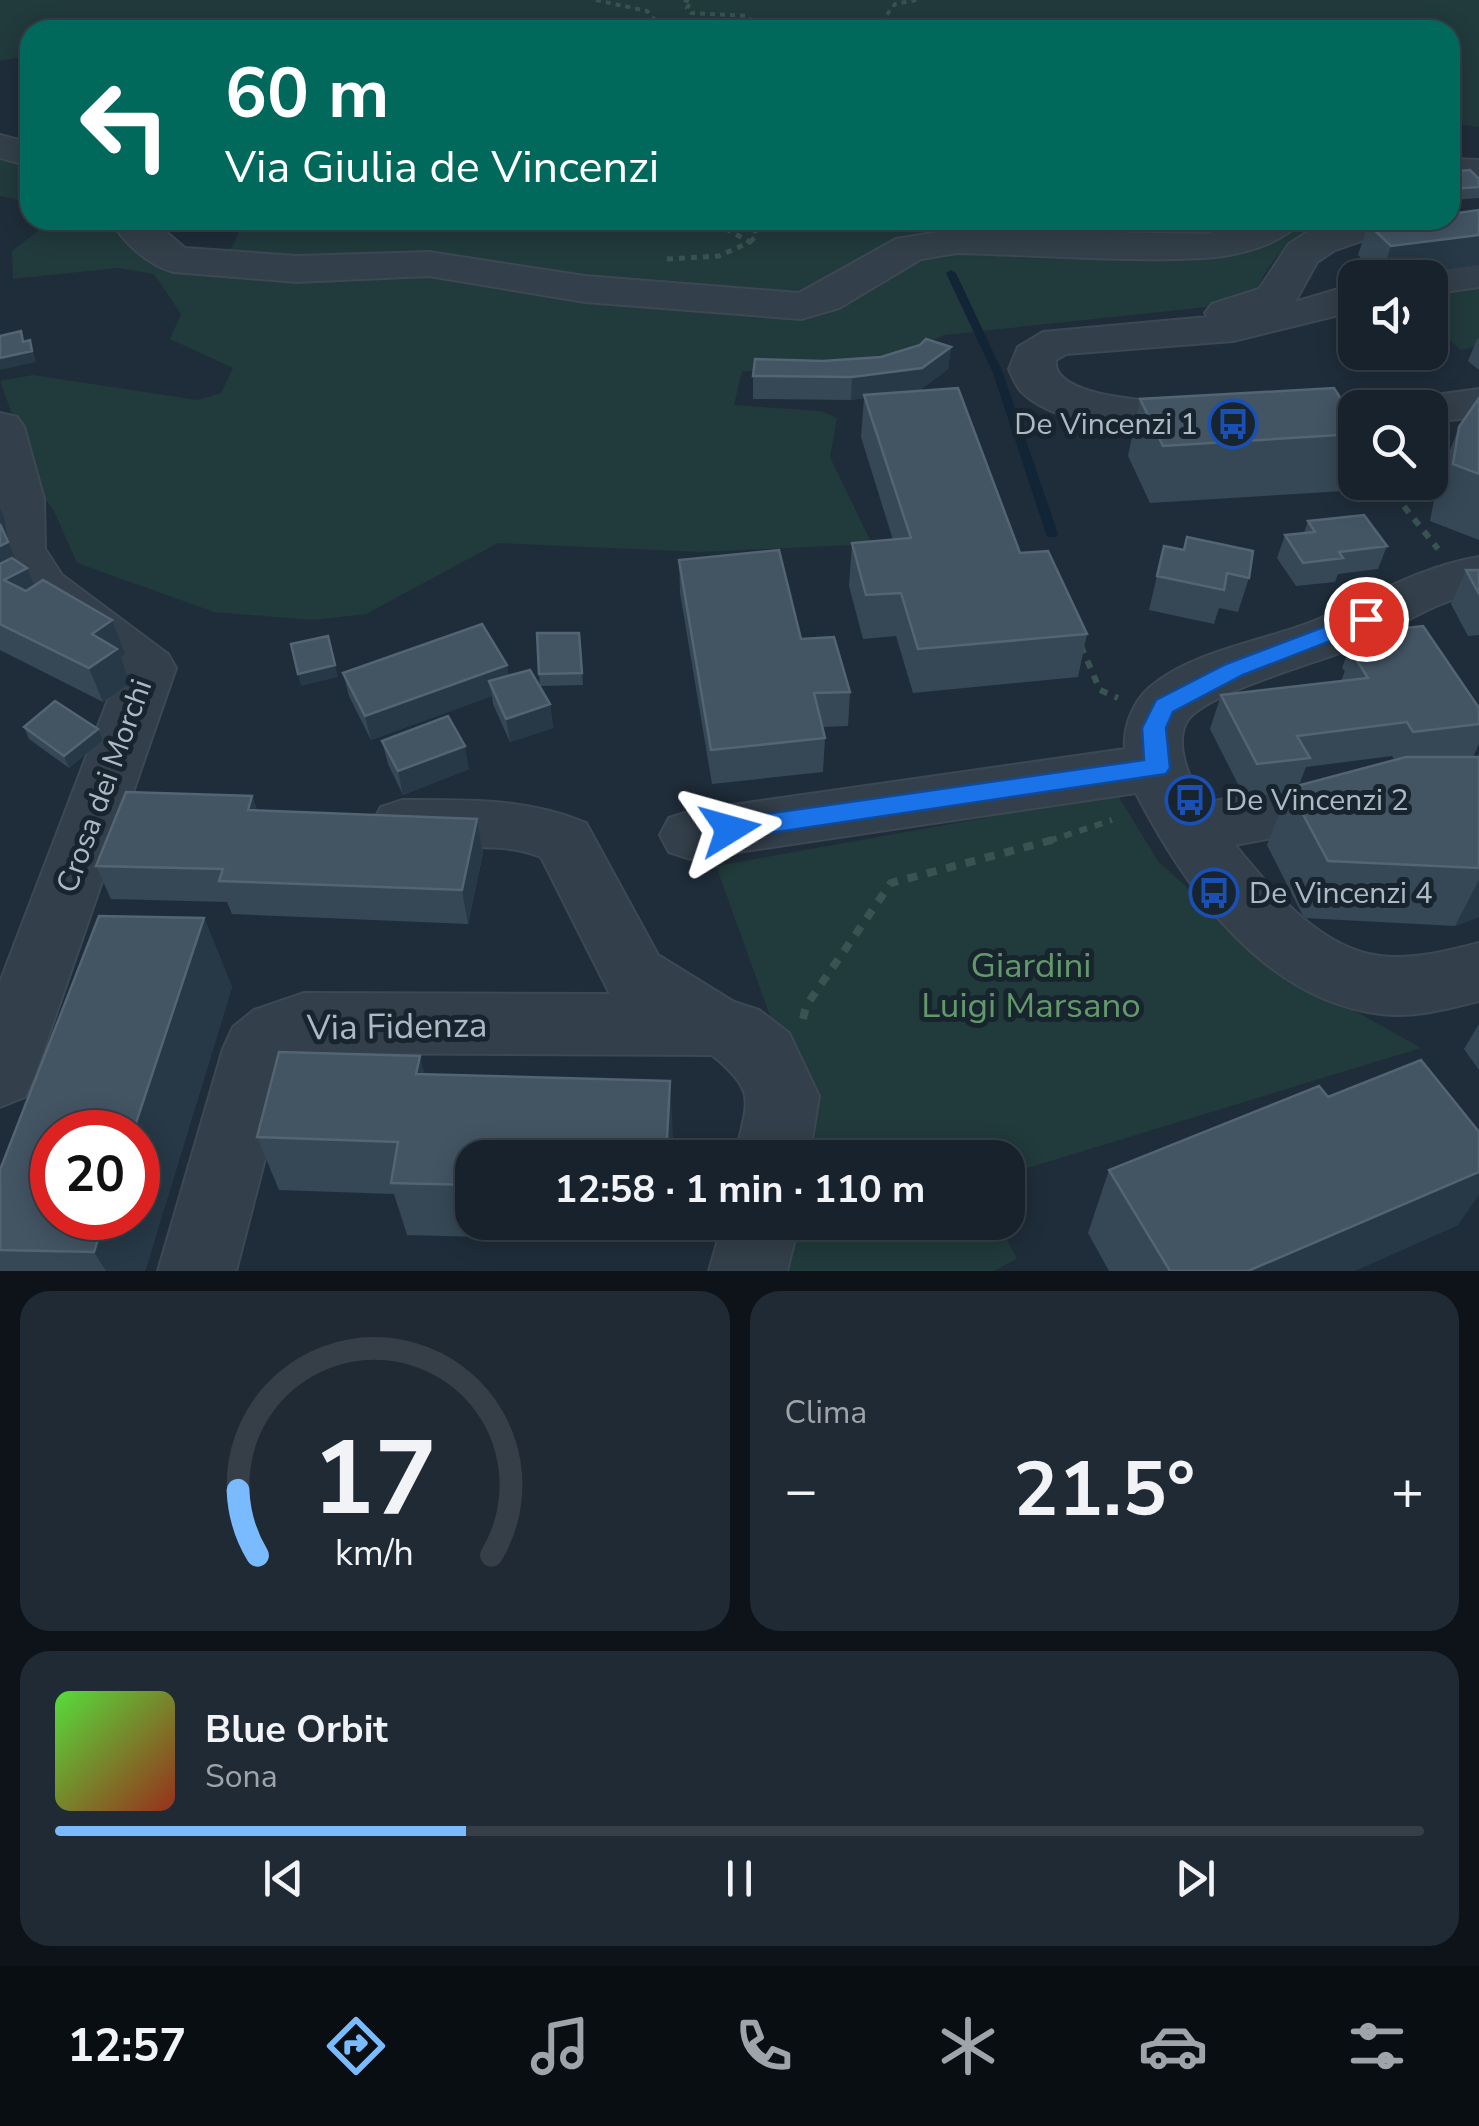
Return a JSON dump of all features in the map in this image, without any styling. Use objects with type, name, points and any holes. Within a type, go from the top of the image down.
[{"type":"street","points":[[137,230],[174,260],[297,269],[429,264],[604,290],[801,306],[824,299],[910,248],[957,242],[1208,246],[1263,230]]},
{"type":"street","points":[[1174,333],[1173,326],[1178,322],[1255,306],[1280,294],[1298,257],[1308,248],[1365,230]]},
{"type":"street","points":[[1448,278],[1479,274]]},
{"type":"street","points":[[1338,301],[1251,324],[1060,341],[1044,347],[1034,357],[1032,369],[1040,386],[1068,401],[1134,416],[1338,415]]},
{"type":"street","points":[[1448,406],[1479,403]]},
{"type":"street","name":"Crosa dei Morchi","points":[[0,427],[19,499],[19,548],[43,588],[148,668],[0,1074]]},
{"type":"street","points":[[1470,576],[1334,634],[1234,670],[1164,706],[1168,779],[1264,923],[1321,964],[1368,983],[1422,986],[1479,972]]},
{"type":"street","points":[[691,835],[1168,779],[1358,799],[1479,790]]},
{"type":"street","name":"Via Fidenza","points":[[349,822],[524,828],[548,832],[564,840],[634,975],[712,1025],[734,1032],[764,1055],[783,1096]]},
{"type":"street","name":"Via Fidenza","points":[[197,1271],[258,1050],[279,1031],[304,1023],[712,1025]]},
{"type":"street","points":[[775,1140],[783,1096]]},
{"type":"street","points":[[748,1271],[756,1240]]},
{"type":"path","points":[[596,0],[647,12],[655,20]]},
{"type":"path","points":[[684,0],[692,2],[688,8],[691,13],[748,16],[750,20]]},
{"type":"path","points":[[883,20],[896,4],[917,0]]},
{"type":"path","points":[[750,242],[757,235],[755,230]]},
{"type":"path","points":[[1400,500],[1470,576]]},
{"type":"path","points":[[783,1096],[806,1006],[892,883],[1042,844],[1168,779],[1100,690],[1077,637]]},
{"type":"green space","points":[[0,0],[1479,0],[1479,127],[1460,124],[1460,20],[20,20],[20,57],[0,61]]},
{"type":"green space","points":[[0,153],[20,158],[20,200],[0,196]]},
{"type":"green space","points":[[39,230],[141,230],[213,271],[240,230],[1324,230],[1283,251],[1263,276],[1255,295],[1217,306],[944,335],[879,364],[833,371],[742,371],[734,405],[821,411],[837,418],[830,457],[872,544],[701,552],[498,543],[366,614],[313,620],[214,612],[77,563],[53,509],[41,495],[0,381],[33,375],[198,400],[221,393],[233,368],[170,339],[181,314],[154,274],[117,268],[13,279],[12,251]]},
{"type":"green space","points":[[1479,286],[1479,346],[1461,350],[1448,339],[1448,291]]},
{"type":"green space","name":"Giardini Luigi Marsano","points":[[1117,794],[1158,861],[1270,963],[1421,1048],[1025,1169],[1025,1140],[807,1140],[810,1127],[716,866]]},
{"type":"green space","points":[[784,1240],[1007,1240],[1017,1259],[994,1271],[777,1271]]},
{"type":"building","points":[[1470,170],[1479,179],[1479,187],[1460,188],[1460,171]]},
{"type":"building","points":[[1479,210],[1479,235],[1391,246],[1374,230],[1460,230],[1460,213]]},
{"type":"building","points":[[21,331],[23,342],[30,340],[32,351],[0,358],[0,336]]},
{"type":"building","points":[[926,339],[951,347],[922,368],[852,377],[753,376],[755,359],[823,361],[881,357],[920,345]]},
{"type":"building","points":[[958,388],[1020,553],[1048,551],[1087,634],[918,649],[901,593],[866,595],[852,543],[911,538],[864,395]]},
{"type":"building","points":[[1334,388],[1338,394],[1338,435],[1163,446],[1140,399]]},
{"type":"building","points":[[1479,398],[1479,474],[1453,464],[1459,427]]},
{"type":"building","points":[[1364,515],[1387,546],[1339,552],[1343,558],[1303,563],[1285,535],[1315,532],[1308,521]]},
{"type":"building","points":[[0,524],[8,542],[0,546]]},
{"type":"building","points":[[1187,537],[1253,551],[1249,578],[1227,573],[1224,590],[1157,576],[1164,546],[1184,550]]},
{"type":"building","points":[[779,550],[801,639],[834,637],[850,692],[814,693],[825,738],[711,750],[679,560]]},
{"type":"building","points":[[12,558],[27,568],[4,580],[26,591],[43,580],[112,620],[92,634],[117,649],[89,668],[0,624],[0,564]]},
{"type":"building","points":[[1466,570],[1479,570],[1479,594]]},
{"type":"building","points":[[482,624],[507,665],[365,716],[343,673]]},
{"type":"building","points":[[1423,626],[1479,708],[1479,724],[1413,732],[1407,722],[1297,736],[1310,758],[1257,764],[1221,695],[1368,678],[1352,653],[1366,651],[1355,634]]},
{"type":"building","points":[[537,633],[579,633],[582,673],[539,674]]},
{"type":"building","points":[[328,636],[335,665],[298,674],[291,644]]},
{"type":"building","points":[[530,670],[550,704],[506,719],[489,681]]},
{"type":"building","points":[[55,701],[98,729],[64,756],[24,727]]},
{"type":"building","points":[[448,716],[465,746],[398,771],[382,741]]},
{"type":"building","points":[[1406,757],[1479,757],[1479,868],[1328,861],[1289,788]]},
{"type":"building","points":[[126,792],[252,796],[248,810],[477,819],[462,890],[219,881],[223,869],[96,866]]},
{"type":"building","points":[[99,916],[204,918],[140,1110],[30,1110],[30,1240],[98,1240],[94,1252],[0,1250],[0,1170]]},
{"type":"building","points":[[279,1052],[420,1056],[416,1074],[670,1081],[667,1140],[455,1140],[455,1185],[391,1183],[398,1142],[257,1137]]},
{"type":"building","points":[[1421,1060],[1479,1132],[1479,1172],[1248,1271],[1170,1271],[1109,1170],[1319,1086],[1328,1097]]},
{"type":"waterway","points":[[951,273],[998,373],[1052,534]]},
{"type":"place","name":"De Vincenzi 1","points":[[1233,424]]},
{"type":"place","name":"De Vincenzi 2","points":[[1190,800]]},
{"type":"place","name":"De Vincenzi 4","points":[[1214,893]]},
{"type":"route","points":[[730,829],[1157,768],[1154,728],[1164,706],[1234,670],[1366,619]]}]
